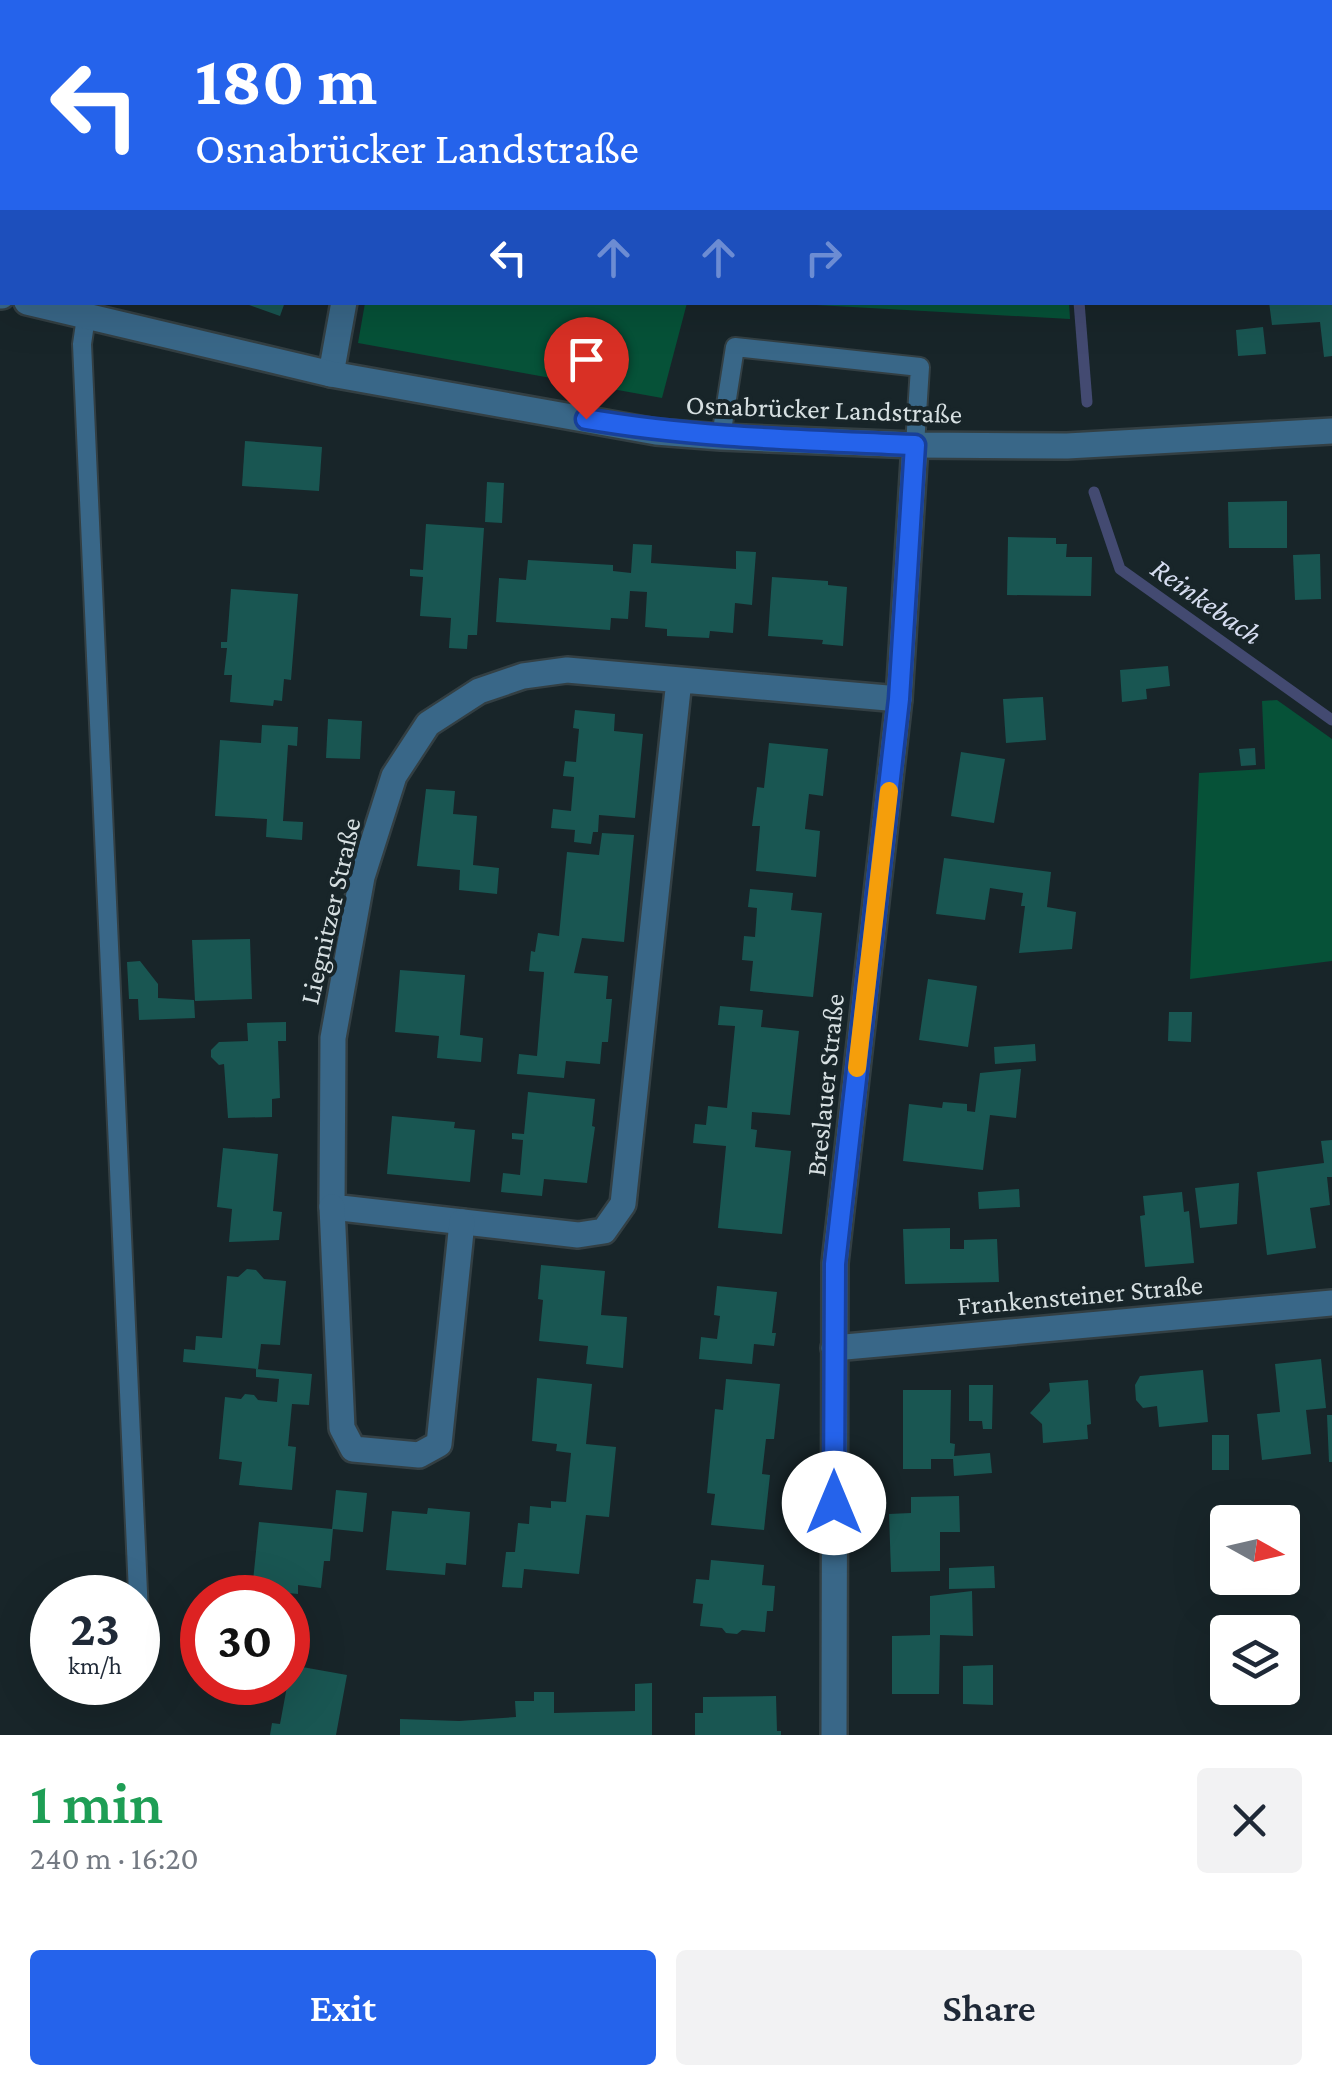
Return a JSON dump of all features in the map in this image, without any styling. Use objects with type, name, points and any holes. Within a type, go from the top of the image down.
[{"type":"street","name":"Osnabrücker Landstraße","points":[[39,305],[331,374],[656,432],[915,445],[1067,446],[1332,431]]},
{"type":"street","points":[[331,374],[343,305]]},
{"type":"street","name":"Breslauer Straße","points":[[834,1735],[835,1264],[899,699],[915,445]]},
{"type":"street","name":"Liegnitzer Straße","points":[[462,1222],[439,1444],[419,1455],[352,1449],[342,1428],[332,1208],[333,1038],[362,876],[394,776],[428,724],[479,691],[522,676],[567,670],[899,699]]},
{"type":"street","points":[[332,1208],[578,1235],[604,1230],[623,1204],[679,680]]},
{"type":"street","name":"Frankensteiner Straße","points":[[834,1348],[1332,1303]]},
{"type":"lane","points":[[86,317],[83,364],[137,1575]]},
{"type":"lane","points":[[721,438],[734,347],[920,366],[915,445]]},
{"type":"green space","points":[[364,305],[686,305],[662,398],[358,343]]},
{"type":"green space","points":[[816,305],[1069,305],[1070,319]]},
{"type":"green space","points":[[1277,700],[1332,739],[1332,961],[1190,979],[1199,773],[1265,769],[1262,701]]},
{"type":"building","points":[[249,305],[284,305],[280,316]]},
{"type":"building","points":[[1269,305],[1332,305],[1332,356],[1324,357],[1320,322],[1272,325]]},
{"type":"building","points":[[1263,327],[1266,354],[1238,356],[1236,330]]},
{"type":"building","points":[[245,441],[322,447],[319,491],[242,486]]},
{"type":"building","points":[[487,482],[504,483],[502,523],[485,522]]},
{"type":"building","points":[[1287,501],[1287,548],[1229,548],[1228,502]]},
{"type":"building","points":[[426,524],[484,528],[477,635],[468,635],[467,649],[449,648],[451,618],[420,616],[423,577],[410,576],[410,569],[423,570]]},
{"type":"building","points":[[1008,537],[1056,538],[1056,544],[1067,544],[1066,557],[1092,557],[1091,596],[1007,595]]},
{"type":"building","points":[[633,544],[652,545],[651,563],[736,569],[736,551],[756,552],[752,605],[735,603],[733,633],[710,631],[709,638],[667,636],[667,629],[645,627],[647,592],[630,591],[628,619],[611,618],[610,630],[496,622],[499,578],[526,580],[528,560],[613,565],[613,571],[631,573]]},
{"type":"building","points":[[1320,554],[1321,599],[1295,600],[1293,555]]},
{"type":"building","points":[[772,577],[828,581],[828,585],[847,587],[843,646],[822,644],[823,640],[768,636]]},
{"type":"building","points":[[231,589],[298,594],[291,680],[284,679],[282,701],[274,700],[273,706],[230,702],[232,675],[224,675],[227,648],[221,648],[221,642],[227,642]]},
{"type":"building","points":[[1168,666],[1170,686],[1146,689],[1147,699],[1122,702],[1120,670]]},
{"type":"building","points":[[1043,697],[1046,740],[1006,743],[1003,699]]},
{"type":"building","points":[[575,710],[615,714],[614,731],[643,734],[635,818],[599,815],[598,832],[593,832],[591,844],[574,842],[575,830],[551,828],[553,809],[571,811],[574,777],[563,776],[565,761],[576,762],[579,729],[573,728]]},
{"type":"building","points":[[328,719],[362,721],[360,759],[326,758]]},
{"type":"building","points":[[262,725],[298,727],[297,746],[288,745],[283,821],[303,822],[302,840],[266,837],[267,819],[215,816],[220,740],[261,743]]},
{"type":"building","points":[[769,743],[828,749],[823,796],[809,794],[805,829],[820,831],[816,877],[756,871],[760,826],[752,826],[757,787],[764,788]]},
{"type":"building","points":[[1255,748],[1256,765],[1241,766],[1239,749]]},
{"type":"building","points":[[961,752],[1005,759],[994,823],[951,816]]},
{"type":"building","points":[[426,789],[455,791],[453,814],[477,816],[473,865],[499,868],[497,894],[459,890],[460,870],[417,866]]},
{"type":"building","points":[[602,833],[634,835],[624,942],[582,938],[574,973],[608,976],[606,999],[612,999],[608,1042],[602,1042],[600,1064],[566,1061],[564,1078],[517,1074],[519,1054],[537,1056],[544,972],[529,971],[531,951],[535,952],[538,933],[559,936],[567,852],[599,855]]},
{"type":"building","points":[[944,858],[1051,872],[1047,907],[1076,912],[1072,949],[1019,953],[1023,893],[990,888],[985,920],[936,914]]},
{"type":"building","points":[[750,889],[793,893],[791,910],[822,913],[813,997],[750,991],[753,961],[742,960],[744,936],[755,937],[757,908],[748,907]]},
{"type":"building","points":[[250,939],[252,999],[195,1001],[192,940]]},
{"type":"building","points":[[140,961],[158,984],[158,998],[194,1000],[195,1018],[139,1020],[138,999],[129,999],[127,962]]},
{"type":"building","points":[[400,970],[465,975],[460,1035],[483,1038],[481,1062],[437,1058],[439,1036],[395,1032]]},
{"type":"building","points":[[928,979],[977,986],[968,1047],[919,1040]]},
{"type":"building","points":[[720,1006],[763,1010],[761,1027],[799,1031],[790,1115],[752,1112],[751,1129],[757,1130],[755,1147],[791,1151],[782,1234],[718,1228],[726,1146],[693,1143],[695,1124],[706,1125],[708,1106],[727,1108],[735,1026],[718,1025]]},
{"type":"building","points":[[1169,1012],[1192,1012],[1191,1042],[1168,1041]]},
{"type":"building","points":[[286,1022],[286,1041],[278,1041],[280,1098],[272,1099],[272,1117],[228,1118],[224,1064],[219,1065],[211,1057],[211,1050],[219,1042],[248,1041],[247,1023]]},
{"type":"building","points":[[1035,1044],[1036,1061],[995,1064],[994,1047]]},
{"type":"building","points":[[1021,1069],[1016,1118],[990,1115],[983,1170],[903,1161],[909,1104],[942,1108],[943,1102],[967,1104],[967,1111],[975,1112],[980,1073]]},
{"type":"building","points":[[528,1092],[595,1099],[587,1183],[544,1179],[542,1196],[501,1192],[503,1173],[520,1175],[523,1140],[512,1139],[512,1133],[524,1134]]},
{"type":"building","points":[[392,1116],[455,1122],[454,1128],[475,1130],[470,1182],[387,1174]]},
{"type":"building","points":[[1332,1140],[1332,1177],[1327,1177],[1330,1205],[1310,1208],[1316,1248],[1267,1255],[1257,1172],[1324,1163],[1321,1141]]},
{"type":"building","points":[[223,1148],[278,1154],[273,1211],[282,1212],[279,1240],[229,1242],[232,1209],[217,1207]]},
{"type":"building","points":[[1239,1183],[1237,1224],[1200,1228],[1195,1188]]},
{"type":"building","points":[[1019,1189],[1020,1207],[979,1209],[978,1192]]},
{"type":"building","points":[[1182,1192],[1184,1212],[1189,1211],[1194,1263],[1145,1267],[1140,1216],[1145,1215],[1143,1196]]},
{"type":"building","points":[[950,1228],[950,1249],[964,1249],[964,1240],[997,1239],[999,1282],[905,1284],[903,1229]]},
{"type":"building","points":[[541,1265],[605,1271],[601,1315],[627,1317],[623,1368],[586,1364],[588,1346],[539,1341]]},
{"type":"building","points":[[247,1269],[256,1270],[264,1279],[286,1281],[280,1345],[261,1344],[258,1369],[183,1362],[184,1349],[195,1350],[196,1336],[222,1338],[227,1276],[238,1277]]},
{"type":"building","points":[[717,1286],[777,1292],[774,1346],[754,1344],[752,1364],[699,1359],[701,1337],[717,1339]]},
{"type":"building","points":[[1321,1359],[1326,1408],[1306,1410],[1311,1454],[1262,1460],[1257,1414],[1280,1412],[1275,1364]]},
{"type":"building","points":[[256,1369],[312,1374],[309,1405],[292,1404],[288,1446],[296,1447],[292,1490],[239,1485],[242,1462],[219,1459],[225,1397],[241,1399],[245,1394],[277,1402],[279,1379],[256,1377]]},
{"type":"building","points":[[1203,1370],[1208,1422],[1159,1427],[1157,1406],[1143,1408],[1136,1400],[1135,1385],[1140,1376]]},
{"type":"building","points":[[537,1378],[592,1384],[586,1444],[616,1447],[609,1517],[586,1515],[579,1574],[524,1569],[522,1588],[502,1587],[506,1552],[515,1552],[518,1523],[529,1524],[530,1506],[551,1508],[551,1501],[566,1502],[571,1453],[556,1451],[557,1444],[532,1441]]},
{"type":"building","points":[[726,1379],[780,1384],[774,1439],[766,1439],[762,1474],[770,1475],[764,1530],[711,1525],[715,1494],[707,1493],[715,1409],[723,1410]]},
{"type":"building","points":[[1088,1380],[1088,1439],[1043,1443],[1042,1424],[1030,1413],[1050,1391],[1049,1383]]},
{"type":"building","points":[[969,1385],[993,1385],[992,1429],[983,1429],[982,1421],[969,1421]]},
{"type":"building","points":[[903,1390],[951,1390],[950,1443],[955,1444],[954,1456],[990,1453],[992,1473],[954,1476],[953,1459],[931,1459],[931,1469],[903,1469]]},
{"type":"building","points":[[1327,1415],[1332,1415],[1332,1462],[1329,1462]]},
{"type":"building","points":[[1212,1435],[1229,1435],[1229,1470],[1212,1470]]},
{"type":"building","points":[[336,1490],[367,1493],[363,1532],[333,1529],[330,1561],[324,1561],[321,1588],[310,1587],[310,1575],[254,1575],[259,1522],[332,1529]]},
{"type":"building","points":[[959,1496],[960,1532],[940,1532],[940,1571],[891,1572],[889,1514],[911,1513],[911,1497]]},
{"type":"building","points":[[428,1508],[470,1512],[466,1565],[446,1563],[445,1575],[386,1570],[392,1511],[427,1514]]},
{"type":"building","points":[[711,1560],[764,1565],[762,1585],[775,1586],[773,1611],[767,1611],[765,1632],[726,1633],[722,1628],[700,1626],[703,1604],[693,1603],[696,1579],[709,1580]]},
{"type":"building","points":[[994,1566],[995,1588],[949,1589],[949,1568]]},
{"type":"building","points":[[972,1591],[973,1636],[940,1635],[939,1694],[892,1694],[892,1636],[930,1635],[930,1596]]},
{"type":"building","points":[[993,1665],[993,1705],[963,1704],[963,1666]]},
{"type":"building","points":[[310,1668],[347,1675],[336,1735],[270,1735],[272,1723],[280,1724],[284,1705],[310,1705]]},
{"type":"building","points":[[652,1683],[652,1735],[400,1735],[400,1719],[459,1721],[516,1717],[515,1701],[534,1701],[534,1692],[554,1692],[554,1713],[635,1711],[635,1684]]},
{"type":"building","points":[[776,1696],[777,1731],[781,1735],[695,1735],[695,1713],[703,1713],[703,1697]]},
{"type":"waterway","name":"Reinkebach","points":[[1079,305],[1087,402]]},
{"type":"waterway","name":"Reinkebach","points":[[1094,492],[1120,569],[1332,720]]},
{"type":"slow traffic","points":[[857,1068],[889,791]]},
{"type":"route","points":[[586,419],[656,432],[721,438],[915,445],[899,699],[835,1264],[834,1503]]}]
